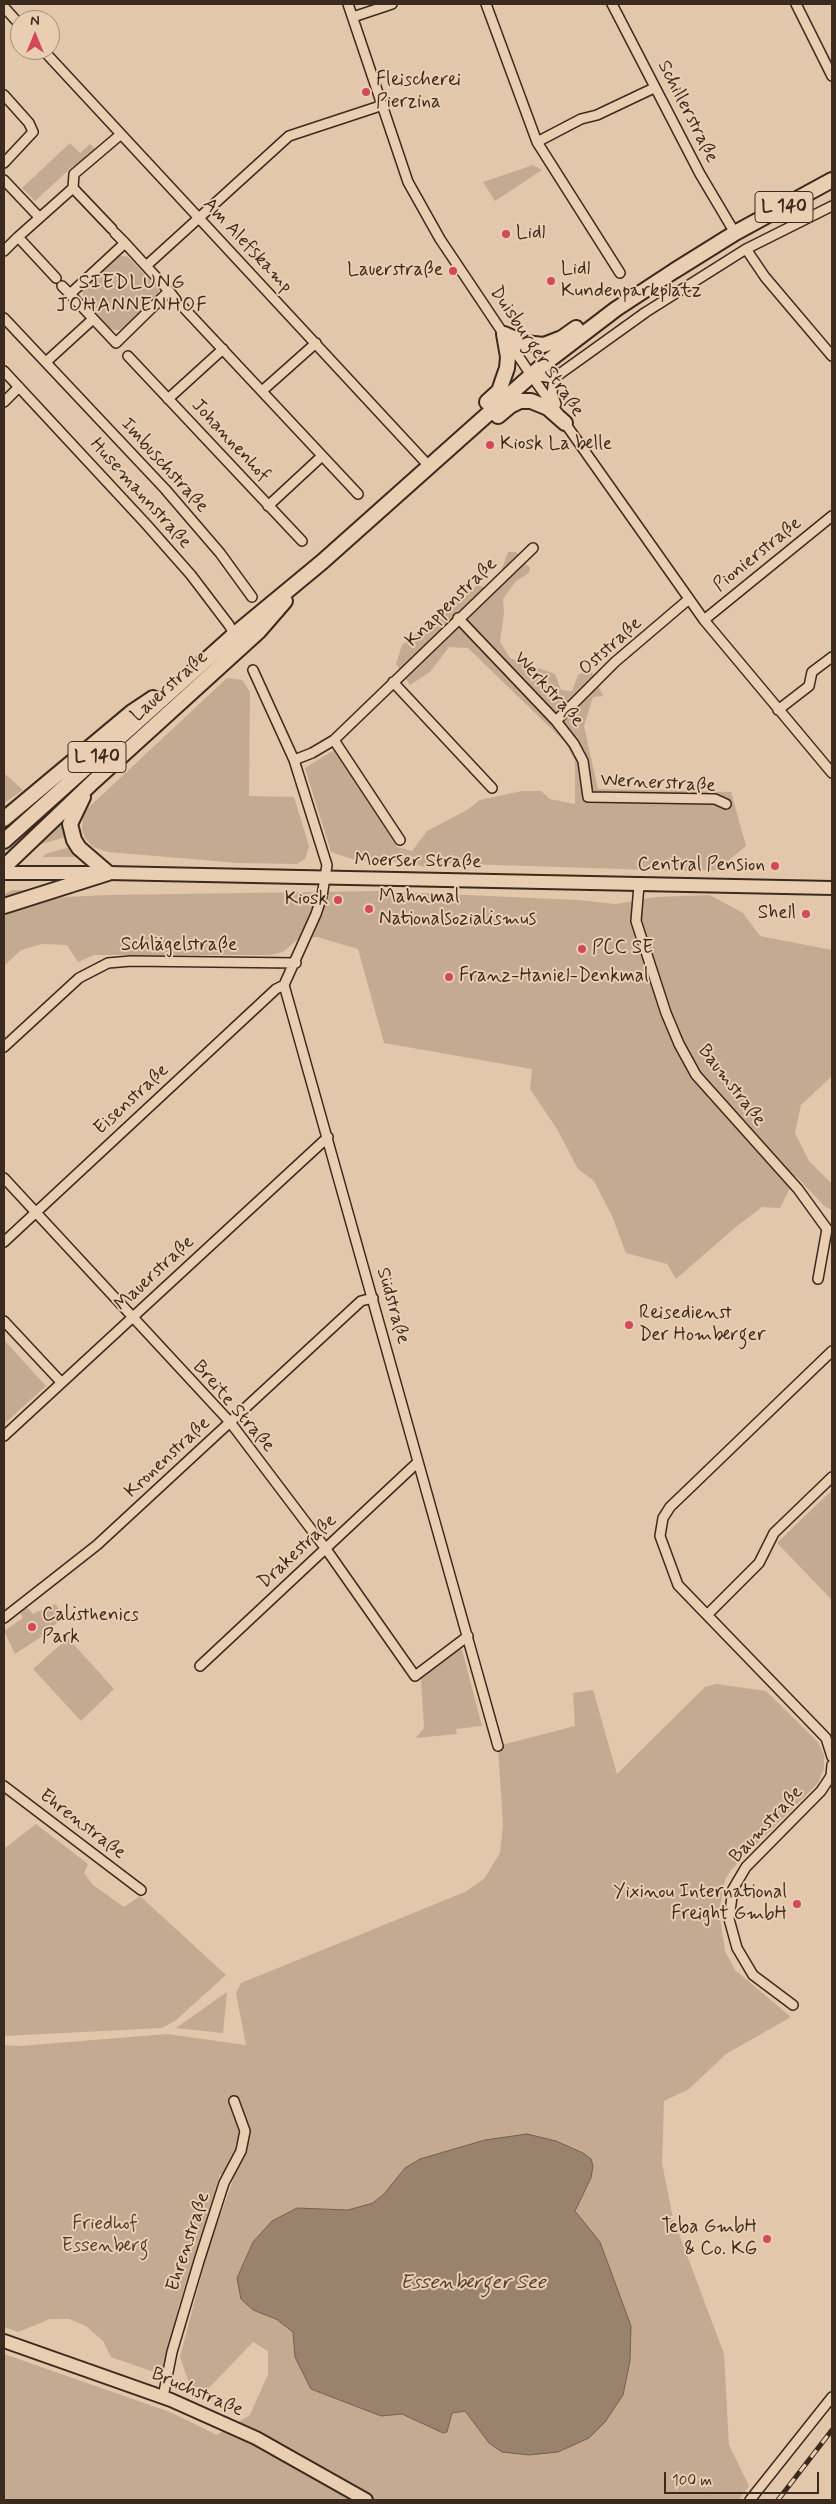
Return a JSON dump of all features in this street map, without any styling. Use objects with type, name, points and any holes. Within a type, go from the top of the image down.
[{"type":"main road","name":"Lauerstraße","points":[[4,841],[235,634],[311,571],[531,375],[616,309],[674,270],[735,233],[832,180]]},
{"type":"main road","points":[[504,334],[524,343],[544,345],[562,338],[600,310],[616,309]]},
{"type":"main road","points":[[504,334],[508,356],[502,385],[453,434],[451,446],[463,446],[510,406],[520,401],[541,404],[565,423]]},
{"type":"main road","name":"Lauerstraße","points":[[4,867],[94,780],[259,631],[311,571]]},
{"type":"main road","points":[[4,819],[132,712],[191,673]]},
{"type":"main road","points":[[94,780],[76,808],[70,824],[74,840],[79,848],[108,873]]},
{"type":"main road","name":"Moerser Straße","points":[[4,873],[108,873],[832,888]]},
{"type":"main road","points":[[4,906],[108,873]]},
{"type":"main road","name":"Bruchstraße","points":[[4,2340],[163,2397],[256,2438],[366,2500]]},
{"type":"street","name":"Duisburger Straße","points":[[348,4],[408,182],[440,239],[531,375],[704,620],[832,773]]},
{"type":"street","points":[[353,17],[392,4]]},
{"type":"street","points":[[486,4],[537,142],[620,273]]},
{"type":"street","name":"Schillerstraße","points":[[612,4],[638,50],[654,88],[735,233]]},
{"type":"street","points":[[796,4],[832,76]]},
{"type":"street","name":"Am Alefskamp","points":[[52,60],[428,465]]},
{"type":"street","points":[[537,142],[581,119],[597,115],[654,88]]},
{"type":"street","points":[[4,95],[30,123],[33,132],[4,163]]},
{"type":"street","points":[[146,266],[288,136],[383,105]]},
{"type":"street","points":[[4,251],[72,188],[74,174],[120,135]]},
{"type":"street","points":[[4,180],[39,217]]},
{"type":"street","points":[[72,188],[358,494]]},
{"type":"street","points":[[531,375],[554,378],[646,312],[746,249],[832,206]]},
{"type":"street","points":[[18,237],[56,278]]},
{"type":"street","points":[[70,294],[125,243]]},
{"type":"street","points":[[746,249],[765,277],[832,356]]},
{"type":"street","name":"Johannenhof","points":[[62,286],[302,541]]},
{"type":"street","points":[[116,343],[169,291]]},
{"type":"street","points":[[4,318],[46,362],[93,319]]},
{"type":"street","points":[[262,391],[316,343]]},
{"type":"street","name":"Johannenhof","points":[[168,399],[223,350]]},
{"type":"street","name":"Imbuschstraße","points":[[46,362],[177,503],[220,553],[252,597]]},
{"type":"street","name":"Husemannstraße","points":[[5,377],[19,388],[146,524],[191,576],[235,634],[242,647]]},
{"type":"street","points":[[554,378],[552,398],[565,423]]},
{"type":"street","points":[[4,402],[19,388]]},
{"type":"street","name":"Johannenhof","points":[[268,506],[322,456]]},
{"type":"street","name":"Pionierstraße","points":[[704,620],[832,516]]},
{"type":"street","name":"Knappenstraße","points":[[294,760],[312,753],[334,740],[458,618],[533,548]]},
{"type":"street","name":"Oststraße","points":[[556,721],[615,662],[689,599]]},
{"type":"street","name":"Werkstraße","points":[[458,618],[556,721],[574,744],[584,761],[588,798]]},
{"type":"street","points":[[778,710],[809,686],[812,672],[832,656]]},
{"type":"street","points":[[253,670],[294,760],[327,864],[326,878],[316,914],[296,963],[284,985]]},
{"type":"street","points":[[393,682],[492,788]]},
{"type":"street","points":[[334,740],[400,840]]},
{"type":"street","name":"Wernerstraße","points":[[588,798],[715,799],[726,804]]},
{"type":"street","name":"Baumstraße","points":[[639,885],[636,921],[666,1013],[679,1044],[696,1075],[798,1189],[830,1231],[818,1279]]},
{"type":"street","name":"Schlägelstraße","points":[[4,1047],[79,978],[108,964],[131,961],[296,963]]},
{"type":"street","name":"Südstraße","points":[[284,985],[498,1746]]},
{"type":"street","name":"Eisenstraße","points":[[4,1242],[276,989],[284,985]]},
{"type":"street","name":"Mauerstraße","points":[[4,1436],[328,1137]]},
{"type":"street","name":"Breite Straße","points":[[4,1178],[230,1422],[326,1549],[415,1676],[468,1636]]},
{"type":"street","name":"Kronenstraße","points":[[4,1618],[97,1545],[361,1302],[373,1298]]},
{"type":"street","points":[[4,1321],[61,1382]]},
{"type":"street","points":[[832,1351],[670,1507],[663,1518],[660,1536],[678,1585],[826,1738],[832,1757]]},
{"type":"street","name":"Drakestraße","points":[[200,1666],[418,1462]]},
{"type":"street","points":[[707,1615],[759,1563],[774,1534],[832,1477]]},
{"type":"street","name":"Baumstraße","points":[[793,2005],[753,1975],[737,1948],[729,1919],[733,1889],[746,1867],[821,1791],[831,1776],[832,1765]]},
{"type":"street","name":"Ehrenstraße","points":[[4,1786],[140,1890]]},
{"type":"street","name":"Ehrenstraße","points":[[163,2397],[172,2352],[198,2261],[224,2183],[241,2151],[246,2131],[234,2101]]},
{"type":"street","points":[[750,2500],[832,2397]]},
{"type":"green space","points":[[70,143],[80,153],[90,144],[95,149],[75,168],[73,166],[35,201],[22,188]]},
{"type":"green space","points":[[533,165],[542,170],[495,201],[483,182]]},
{"type":"green space","points":[[118,255],[128,257],[159,290],[157,295],[128,325],[120,330],[116,330],[111,329],[84,299],[82,291],[84,286]]},
{"type":"green space","points":[[508,552],[516,552],[530,568],[529,573],[516,581],[503,599],[504,612],[500,642],[510,658],[555,674],[561,690],[572,691],[578,675],[590,668],[603,696],[593,697],[584,726],[598,789],[731,792],[746,846],[717,870],[682,871],[436,863],[425,867],[408,862],[358,861],[331,852],[305,768],[334,750],[397,847],[412,851],[427,831],[467,810],[480,800],[522,791],[541,791],[550,799],[575,804],[575,761],[565,742],[468,648],[449,647],[430,672],[410,685],[396,664],[402,645],[452,605],[456,598],[478,585],[487,588],[499,577]]},
{"type":"green space","points":[[227,678],[242,680],[250,692],[249,796],[294,797],[309,846],[305,859],[297,864],[238,863],[108,852],[93,847],[85,838],[82,830],[83,816],[88,808]]},
{"type":"green space","points":[[4,773],[23,790],[4,803]]},
{"type":"green space","points":[[61,823],[64,824],[66,837],[38,845]]},
{"type":"green space","points":[[70,847],[76,857],[42,857],[48,853]]},
{"type":"green space","points":[[13,890],[31,890],[4,900],[4,894]]},
{"type":"green space","points":[[378,891],[578,900],[616,904],[655,897],[710,895],[743,913],[760,936],[832,950],[832,1076],[801,1105],[795,1133],[809,1161],[832,1184],[832,1210],[824,1206],[796,1176],[780,1208],[762,1207],[676,1279],[667,1264],[626,1253],[612,1216],[594,1181],[578,1169],[557,1129],[530,1089],[532,1069],[384,1043],[358,949],[317,937],[297,940],[283,952],[271,955],[94,955],[78,962],[67,945],[42,944],[21,950],[4,966],[4,912],[19,906],[65,897],[110,895]]},
{"type":"green space","points":[[4,1340],[46,1386],[4,1424]]},
{"type":"green space","points":[[832,1490],[832,1600],[777,1543]]},
{"type":"green space","name":"Calisthenics Park","points":[[24,1604],[33,1614],[55,1604],[65,1616],[41,1637],[15,1654],[4,1631],[23,1618],[18,1609]]},
{"type":"green space","points":[[68,1638],[114,1689],[81,1721],[33,1669]]},
{"type":"green space","points":[[461,1646],[482,1726],[456,1729],[457,1734],[416,1738],[424,1728],[421,1679]]},
{"type":"green space","name":"Friedhof Essenberg","points":[[716,1684],[766,1691],[818,1742],[824,1755],[824,1769],[818,1783],[731,1870],[725,1880],[719,1912],[725,1951],[735,1970],[791,2017],[726,2054],[689,2089],[664,2101],[662,2163],[673,2218],[724,2354],[729,2445],[749,2486],[739,2500],[4,2500],[4,2354],[170,2412],[217,2435],[250,2415],[268,2374],[268,2351],[253,2342],[208,2389],[190,2386],[180,2357],[208,2250],[233,2180],[220,2174],[179,2305],[162,2375],[111,2357],[103,2341],[86,2326],[69,2319],[50,2319],[18,2332],[4,2327],[4,2045],[20,2046],[167,2034],[246,2045],[236,1993],[241,1983],[465,1892],[484,1879],[500,1853],[503,1825],[498,1746],[575,1726],[573,1693],[593,1690],[617,1774],[705,1687]],"holes":[[[485,2140],[591,2178],[575,2211],[600,2242],[613,2281],[489,2443],[465,2411],[452,2413],[447,2432],[443,2433],[402,2414],[381,2416],[312,2389],[295,2357],[293,2332],[276,2319],[253,2310],[237,2278],[253,2242],[272,2221],[297,2208],[348,2210],[373,2203],[384,2194],[405,2168]]]},
{"type":"green space","points":[[36,1824],[88,1864],[84,1873],[93,1885],[124,1907],[140,1896],[226,1975],[175,2021],[162,2028],[4,2036],[4,1849]]},
{"type":"green space","points":[[227,1992],[223,2033],[176,2028]]},
{"type":"water","name":"Essenberger See","points":[[527,2134],[556,2141],[583,2153],[591,2159],[593,2166],[591,2178],[575,2211],[600,2242],[631,2326],[630,2361],[623,2395],[605,2422],[589,2438],[558,2452],[529,2455],[502,2452],[489,2443],[465,2411],[452,2413],[447,2432],[443,2433],[402,2414],[381,2416],[311,2389],[295,2357],[293,2332],[276,2319],[253,2310],[241,2299],[237,2278],[253,2242],[272,2221],[297,2208],[348,2210],[373,2203],[384,2194],[405,2168],[420,2159],[485,2140]]},
{"type":"railway","points":[[778,2500],[832,2430]]},
{"type":"place","name":"Fleischerei Pierzina","points":[[366,92]]},
{"type":"place","name":"Lidl","points":[[506,234]]},
{"type":"place","name":"Lauerstraße","points":[[453,271]]},
{"type":"place","name":"Lidl Kundenparkplatz","points":[[551,281]]},
{"type":"place","name":"Kiosk La belle","points":[[490,445]]},
{"type":"place","name":"Central Pension","points":[[775,866]]},
{"type":"place","name":"Kiosk","points":[[338,900]]},
{"type":"place","name":"Mahnmal Nationalsozialismus","points":[[369,909]]},
{"type":"place","name":"Shell","points":[[806,914]]},
{"type":"place","name":"PCC SE","points":[[582,949]]},
{"type":"place","name":"Franz-Haniel-Denkmal","points":[[449,977]]},
{"type":"place","name":"Reisedienst Der Homberger","points":[[629,1325]]},
{"type":"place","name":"Calisthenics Park","points":[[32,1627]]},
{"type":"place","name":"Yixinou International Freight GmbH","points":[[797,1904]]},
{"type":"place","name":"Teba GmbH & Co. KG","points":[[767,2239]]},
{"type":"district","name":"SIEDLUNG JOHANNENHOF","points":[[132,296]]}]
